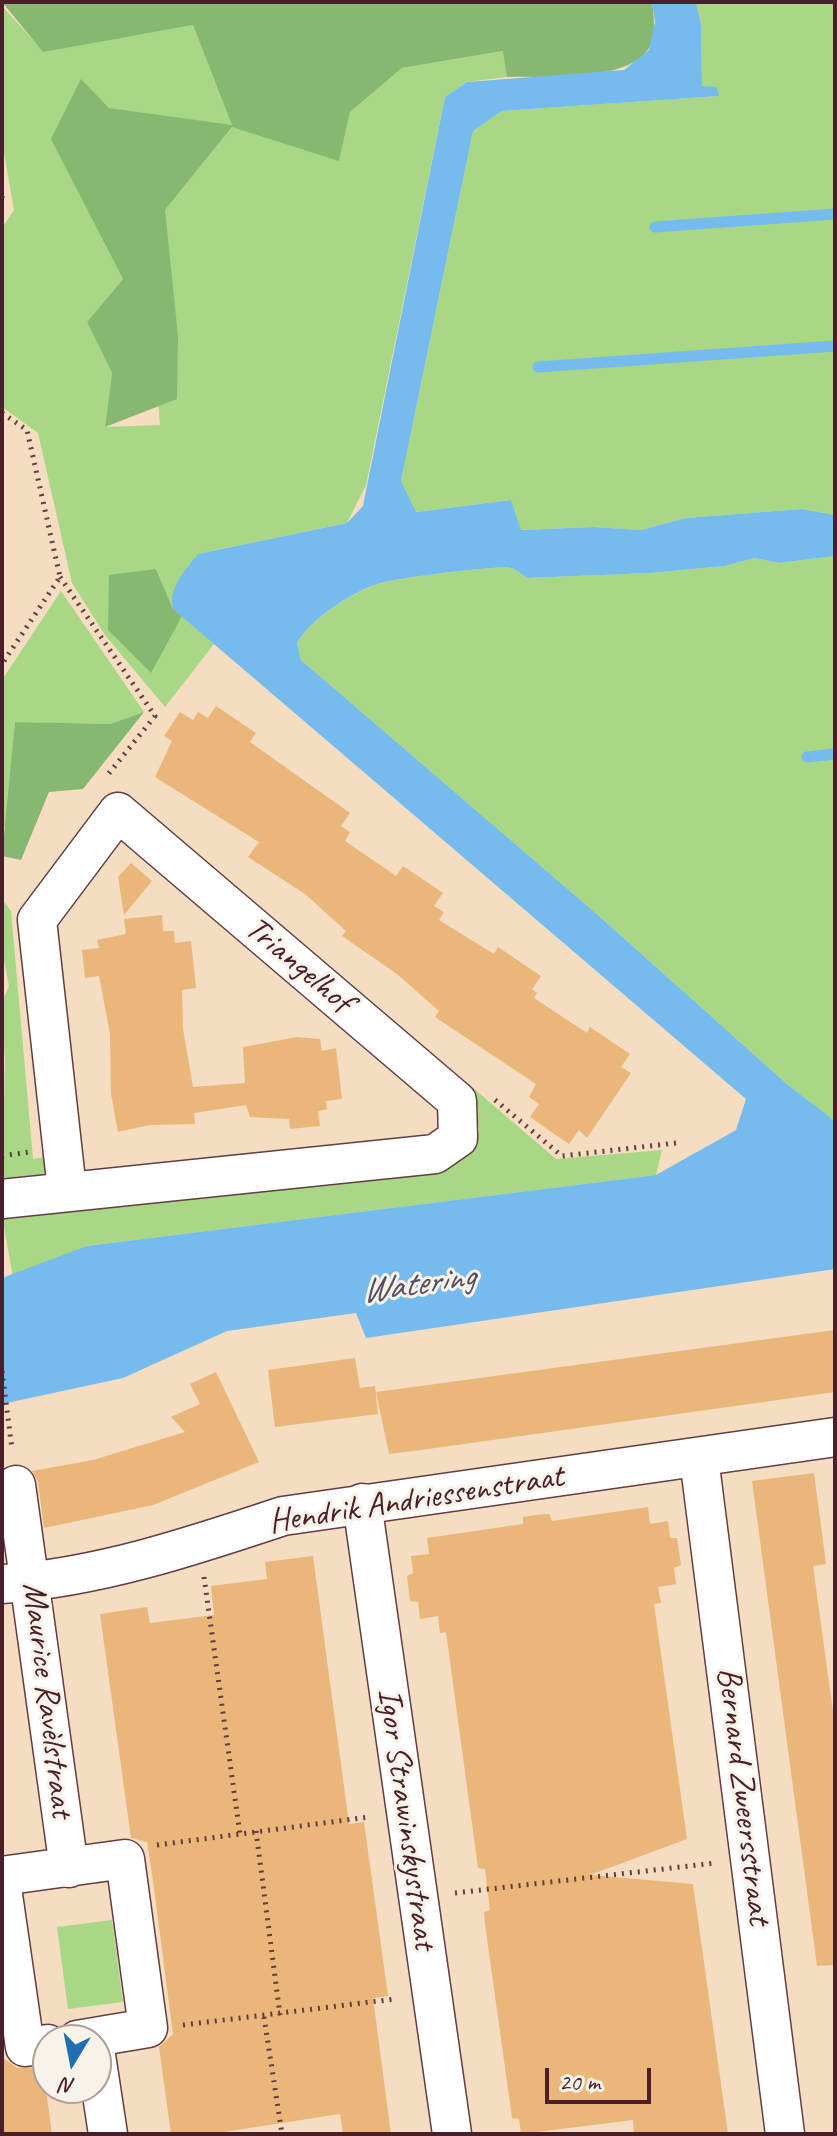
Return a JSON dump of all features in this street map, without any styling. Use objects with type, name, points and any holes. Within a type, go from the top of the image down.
[{"type":"street","points":[[67,1190],[37,920],[118,812]]},
{"type":"street","name":"Triangelhof","points":[[2,1199],[435,1154],[458,1138],[457,1101],[118,812]]},
{"type":"street","name":"Hendrik Andriessenstraat","points":[[17,1583],[199,1544],[283,1516],[835,1437]]},
{"type":"street","name":"Bernard Zweersstraat","points":[[699,1458],[785,2134]]},
{"type":"street","name":"Maurice Ravèlstraat","points":[[16,1485],[17,1583],[69,1868]]},
{"type":"street","name":"Igor Strawinskystraat","points":[[362,1503],[452,2134]]},
{"type":"street","points":[[112,2037],[148,2028],[125,1859]]},
{"type":"street","name":"Maurice Ravèlstraat","points":[[2,1876],[125,1859]]},
{"type":"street","points":[[2,1888],[25,2047],[32,2046]]},
{"type":"street","points":[[102,2104],[108,2134]]},
{"type":"path","points":[[2,196],[2,204]]},
{"type":"path","points":[[2,413],[27,430],[60,577],[155,716],[106,777],[118,812]]},
{"type":"path","points":[[2,664],[60,577]]},
{"type":"path","points":[[490,1096],[562,1156],[676,1143]]},
{"type":"path","points":[[2,1371],[7,1410]]},
{"type":"path","points":[[199,1544],[240,1834]]},
{"type":"path","points":[[125,1859],[135,1848],[404,1812]]},
{"type":"path","points":[[256,1831],[280,2015]]},
{"type":"path","points":[[419,1898],[752,1859]]},
{"type":"path","points":[[148,2028],[264,2017],[432,1994]]},
{"type":"path","points":[[264,2017],[282,2134]]},
{"type":"green space","points":[[2,2],[652,2],[654,27],[650,46],[636,61],[602,73],[507,77],[503,51],[402,68],[350,112],[339,161],[232,127],[165,210],[178,336],[177,399],[105,427],[112,373],[87,322],[123,279],[51,139],[81,79],[109,108],[232,125],[193,25],[43,52]]},
{"type":"green space","points":[[696,2],[835,2],[835,515],[802,509],[686,518],[641,530],[593,527],[520,530],[511,500],[415,512],[401,481],[473,131],[502,111],[718,96],[717,87],[702,87],[701,25]]},
{"type":"green space","points":[[2,6],[43,51],[193,25],[233,126],[339,160],[350,112],[402,68],[504,51],[507,77],[467,82],[445,97],[366,485],[347,523],[198,554],[173,609],[156,569],[109,630],[182,616],[214,644],[165,707],[105,635],[72,583],[38,433],[2,407],[2,228],[14,210],[2,141]],"holes":[[[81,80],[109,108],[232,127],[165,210],[149,298],[160,425],[105,427],[112,373],[87,322],[123,279],[90,212]]]},
{"type":"green space","points":[[835,556],[835,1121],[788,1085],[599,916],[301,660],[297,643],[323,615],[347,599],[382,583],[407,578],[502,568],[513,569],[527,578],[650,573],[725,566],[754,558],[779,563]]},
{"type":"green space","points":[[156,569],[173,609],[182,616],[151,673],[108,630],[109,575]]},
{"type":"green space","points":[[61,591],[144,712],[110,724],[15,722],[6,825],[2,830],[2,680]]},
{"type":"green space","points":[[144,712],[83,789],[49,792],[21,860],[2,856],[15,722],[110,724]]},
{"type":"green space","points":[[2,899],[11,911],[33,1159],[51,1156],[39,1179],[2,1187],[5,1061],[2,1002],[9,986],[2,950]]},
{"type":"green space","points":[[465,1081],[556,1159],[662,1150],[656,1175],[87,1246],[13,1277],[2,1216],[445,1168],[476,1147],[479,1129]]},
{"type":"green space","points":[[112,1920],[123,2002],[68,2009],[57,1927]]},
{"type":"water","name":"Watering","points":[[652,2],[696,2],[701,25],[702,86],[717,87],[719,96],[502,111],[473,131],[401,481],[416,512],[511,500],[521,530],[594,527],[641,530],[686,518],[802,509],[835,515],[835,556],[779,563],[754,558],[725,566],[650,573],[527,578],[513,569],[502,568],[407,578],[381,583],[346,599],[323,615],[297,643],[301,660],[599,916],[788,1085],[835,1121],[835,1269],[366,1338],[356,1313],[227,1331],[123,1378],[2,1404],[2,1278],[87,1246],[656,1175],[736,1130],[746,1099],[173,609],[172,601],[179,580],[198,554],[347,523],[363,506],[445,97],[467,82],[624,70],[649,50],[655,22]]},
{"type":"building","points":[[216,706],[256,733],[250,742],[350,813],[341,826],[350,832],[345,841],[396,876],[403,866],[443,893],[434,906],[444,912],[439,920],[494,954],[498,947],[541,976],[532,989],[537,993],[534,998],[587,1033],[590,1027],[630,1054],[621,1067],[631,1073],[587,1138],[579,1130],[569,1144],[530,1117],[539,1104],[529,1097],[536,1084],[435,1017],[439,1011],[397,974],[342,936],[346,931],[305,894],[248,857],[259,842],[155,777],[172,741],[164,736],[180,712],[193,720],[198,712],[208,718]]},
{"type":"building","points":[[131,863],[152,881],[124,915],[118,877]]},
{"type":"building","points":[[162,915],[163,931],[174,931],[175,943],[191,941],[196,988],[182,990],[183,1029],[193,1087],[245,1083],[243,1047],[297,1037],[320,1039],[322,1051],[336,1048],[342,1099],[326,1101],[327,1109],[318,1111],[320,1126],[290,1129],[289,1119],[250,1117],[246,1105],[194,1113],[195,1124],[150,1125],[118,1132],[111,1094],[110,1034],[99,976],[85,978],[82,950],[99,948],[97,940],[126,934],[124,919]]},
{"type":"building","points":[[835,1330],[835,1392],[421,1450],[389,1454],[376,1392]]},
{"type":"building","points":[[355,1358],[360,1388],[375,1386],[378,1414],[275,1427],[268,1370]]},
{"type":"building","points":[[216,1372],[259,1462],[153,1505],[44,1528],[38,1482],[32,1471],[93,1460],[185,1432],[171,1417],[200,1404],[190,1384]]},
{"type":"building","points":[[814,1473],[826,1564],[813,1566],[835,1726],[835,1965],[817,1966],[752,1481]]},
{"type":"building","points":[[648,1507],[650,1524],[668,1521],[670,1538],[677,1538],[681,1565],[674,1568],[676,1584],[658,1587],[661,1603],[654,1604],[687,1839],[590,1875],[693,1884],[728,2134],[634,2134],[633,2120],[521,2134],[519,2119],[512,2118],[485,1924],[484,1912],[490,1910],[485,1869],[478,1868],[446,1632],[440,1633],[438,1616],[420,1619],[418,1602],[410,1601],[407,1576],[413,1573],[411,1556],[429,1554],[427,1538],[523,1524],[523,1517],[549,1514],[552,1521]]},
{"type":"building","points":[[313,1556],[349,1824],[364,1822],[388,1996],[373,1998],[391,2134],[343,2134],[340,2114],[211,2134],[171,2134],[159,2047],[173,2034],[153,1881],[147,1842],[131,1838],[100,1614],[147,1607],[150,1623],[214,1615],[211,1586],[267,1579],[265,1562]]},
{"type":"building","points":[[2,2057],[17,2068],[32,2067],[32,2104],[48,2104],[52,2134],[2,2134]]},
{"type":"waterway","points":[[655,227],[835,214]]},
{"type":"waterway","points":[[538,367],[835,346]]},
{"type":"waterway","points":[[807,757],[835,754]]}]
